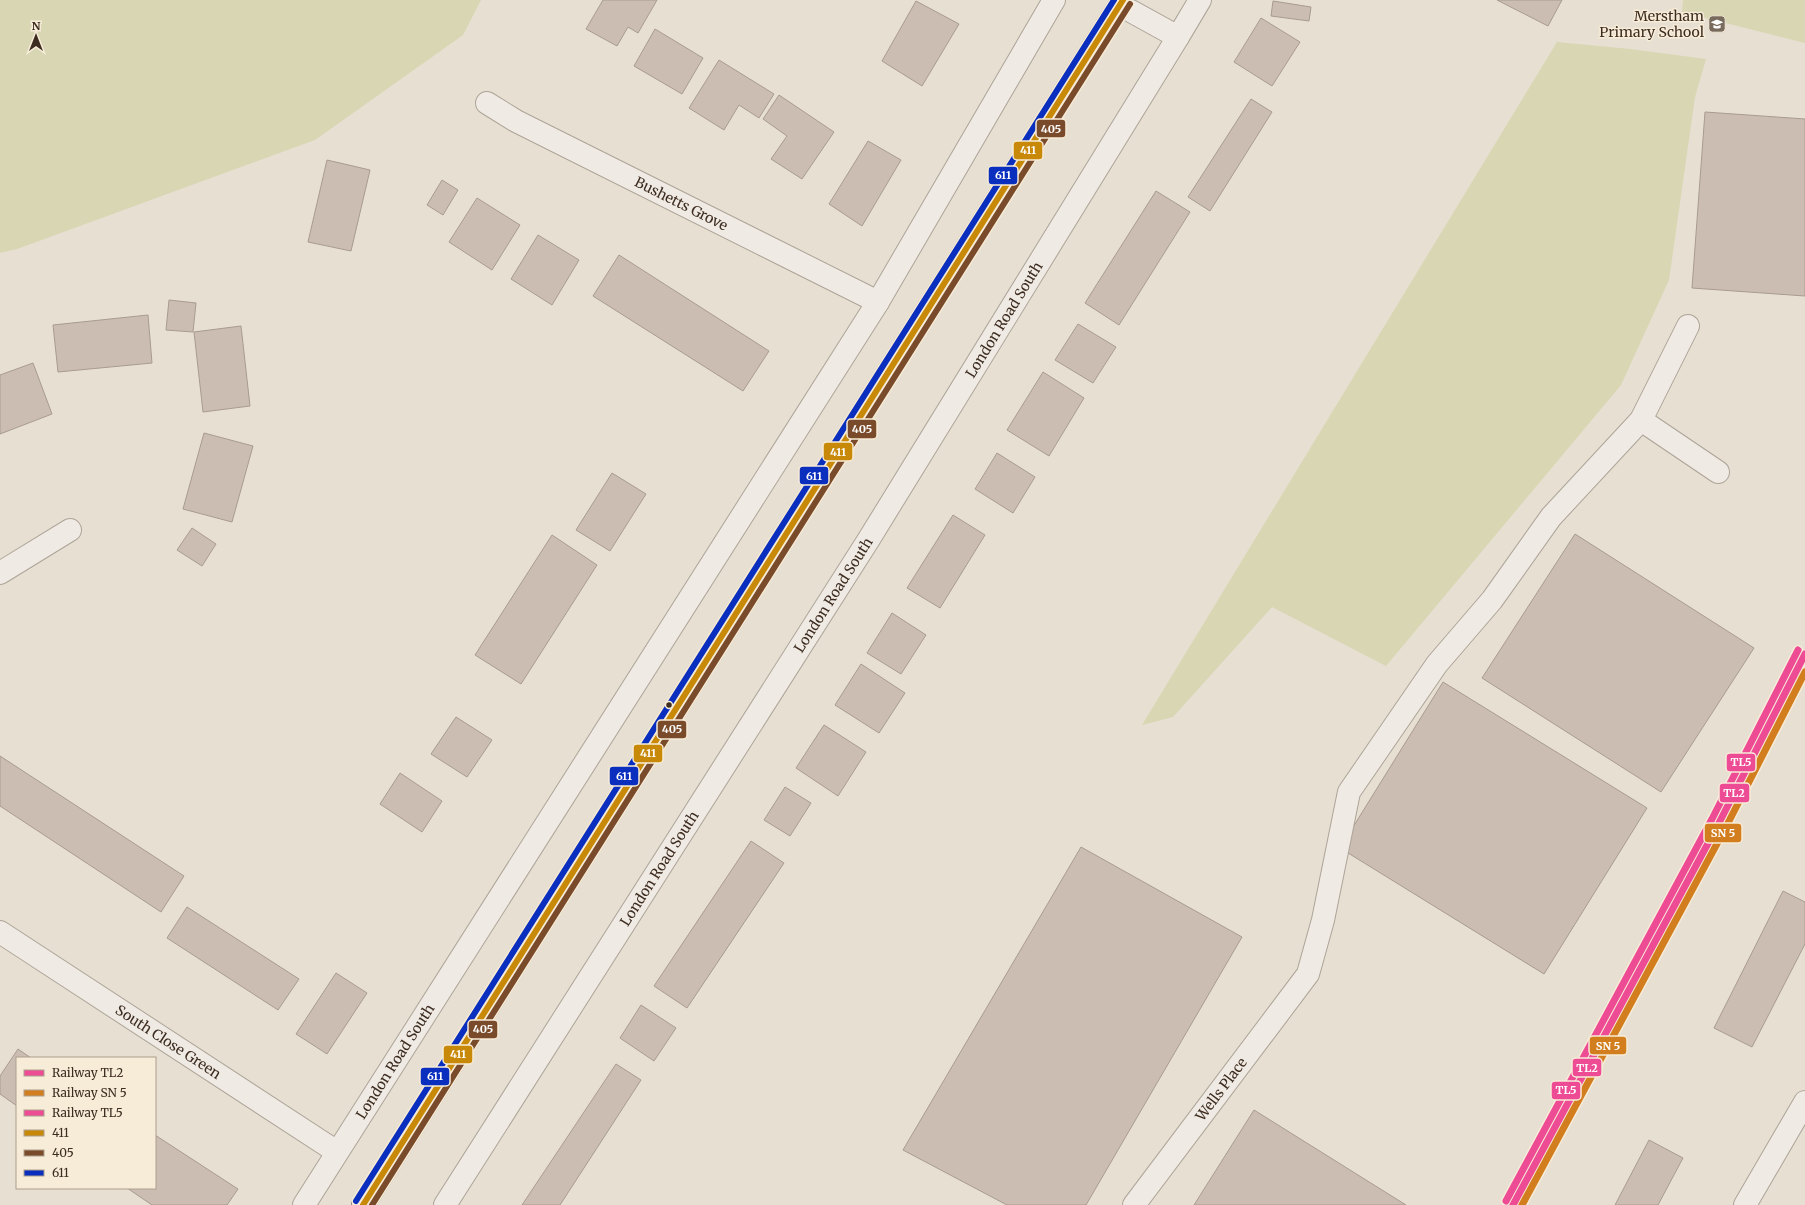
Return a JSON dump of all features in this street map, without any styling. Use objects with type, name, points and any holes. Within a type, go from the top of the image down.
[{"type":"main road","points":[[363,1205],[1121,3]]},
{"type":"street","name":"London Road South","points":[[304,1205],[878,302],[1054,0]]},
{"type":"street","name":"London Road South","points":[[445,1205],[864,546],[1200,0]]},
{"type":"street","points":[[1121,3],[1178,37]]},
{"type":"street","name":"Bushetts Grove","points":[[487,103],[516,122],[878,302]]},
{"type":"street","points":[[1688,326],[1641,420],[1718,472]]},
{"type":"street","name":"Wells Place","points":[[1134,1205],[1308,974],[1323,920],[1349,792],[1437,664],[1492,600],[1551,517],[1641,420]]},
{"type":"street","points":[[0,573],[70,530]]},
{"type":"street","name":"South Close Green","points":[[0,932],[337,1152]]},
{"type":"street","points":[[1745,1205],[1805,1102]]},
{"type":"shaded area","points":[[0,0],[481,0],[463,35],[315,140],[17,249],[0,253]]},
{"type":"shaded area","points":[[1683,0],[1805,0],[1805,43],[1682,12]]},
{"type":"shaded area","points":[[1557,42],[1630,49],[1706,59],[1695,97],[1669,280],[1621,385],[1386,666],[1272,607],[1173,717],[1142,725]]},
{"type":"building","points":[[603,0],[657,0],[638,33],[628,27],[617,46],[586,29]]},
{"type":"building","points":[[1497,0],[1562,0],[1548,26]]},
{"type":"building","points":[[916,1],[959,24],[922,86],[882,61]]},
{"type":"building","points":[[1273,1],[1311,7],[1309,21],[1271,16]]},
{"type":"building","points":[[1261,18],[1300,42],[1272,86],[1234,62]]},
{"type":"building","points":[[655,29],[703,58],[682,94],[634,66]]},
{"type":"building","points":[[719,60],[774,94],[759,118],[739,105],[724,130],[689,108]]},
{"type":"building","points":[[779,95],[834,132],[802,179],[771,159],[787,136],[763,119]]},
{"type":"building","points":[[1251,99],[1272,112],[1210,211],[1188,197]]},
{"type":"building","points":[[1705,112],[1805,119],[1805,296],[1692,288]]},
{"type":"building","points":[[868,141],[901,160],[862,226],[829,204]]},
{"type":"building","points":[[327,160],[370,170],[351,251],[308,242]]},
{"type":"building","points":[[442,180],[458,190],[443,215],[427,205]]},
{"type":"building","points":[[1156,191],[1190,212],[1119,325],[1085,303]]},
{"type":"building","points":[[477,198],[520,225],[492,270],[449,242]]},
{"type":"building","points":[[538,235],[579,260],[552,305],[511,279]]},
{"type":"building","points":[[619,255],[769,351],[743,391],[593,296]]},
{"type":"building","points":[[169,300],[196,303],[193,332],[166,330]]},
{"type":"building","points":[[148,315],[152,363],[58,372],[53,325]]},
{"type":"building","points":[[1078,324],[1116,347],[1093,383],[1055,360]]},
{"type":"building","points":[[241,326],[250,406],[203,412],[194,332]]},
{"type":"building","points":[[33,363],[52,414],[0,434],[0,375]]},
{"type":"building","points":[[1043,372],[1084,398],[1049,456],[1007,430]]},
{"type":"building","points":[[204,433],[253,446],[232,522],[183,509]]},
{"type":"building","points":[[997,453],[1035,477],[1013,513],[975,489]]},
{"type":"building","points":[[612,473],[646,494],[610,551],[576,530]]},
{"type":"building","points":[[953,515],[985,535],[940,608],[907,588]]},
{"type":"building","points":[[192,528],[216,544],[202,566],[177,550]]},
{"type":"building","points":[[1575,534],[1754,648],[1661,792],[1482,678]]},
{"type":"building","points":[[552,535],[597,565],[521,684],[475,655]]},
{"type":"building","points":[[892,613],[926,635],[901,674],[867,653]]},
{"type":"building","points":[[861,664],[905,693],[879,733],[835,705]]},
{"type":"building","points":[[1443,682],[1647,808],[1544,974],[1340,848]]},
{"type":"building","points":[[456,717],[492,740],[467,777],[431,754]]},
{"type":"building","points":[[824,725],[866,752],[838,796],[796,768]]},
{"type":"building","points":[[0,756],[184,876],[161,912],[0,806]]},
{"type":"building","points":[[400,773],[442,801],[422,832],[380,804]]},
{"type":"building","points":[[785,787],[811,803],[790,836],[764,820]]},
{"type":"building","points":[[751,841],[784,863],[687,1008],[654,986]]},
{"type":"building","points":[[1081,847],[1242,937],[1086,1205],[1007,1205],[903,1150]]},
{"type":"building","points":[[1783,891],[1805,902],[1805,944],[1752,1047],[1714,1028]]},
{"type":"building","points":[[187,907],[299,979],[278,1010],[167,938]]},
{"type":"building","points":[[336,973],[367,993],[327,1054],[296,1034]]},
{"type":"building","points":[[641,1005],[676,1028],[654,1061],[620,1038]]},
{"type":"building","points":[[18,1049],[30,1057],[16,1057],[16,1105],[0,1094],[0,1076]]},
{"type":"building","points":[[616,1064],[641,1080],[560,1205],[522,1205]]},
{"type":"building","points":[[1254,1110],[1406,1205],[1194,1205]]},
{"type":"building","points":[[156,1136],[238,1189],[227,1205],[152,1205],[128,1189],[156,1189]]},
{"type":"building","points":[[1649,1140],[1683,1158],[1658,1205],[1615,1205]]},
{"type":"rail line","name":"TL5","points":[[1506,1201],[1712,819],[1798,650]]},
{"type":"rail line","name":"TL2","points":[[1513,1205],[1719,823],[1805,654]]},
{"type":"transit line","name":"611","points":[[356,1201],[1114,0]]},
{"type":"transit line","name":"411","points":[[363,1205],[1123,0]]},
{"type":"transit line","name":"405","points":[[372,1205],[1130,4]]},
{"type":"transit line","points":[[1522,1205],[1726,827],[1805,672]]},
{"type":"place","name":"Merstham Primary School","points":[[1717,24]]}]
